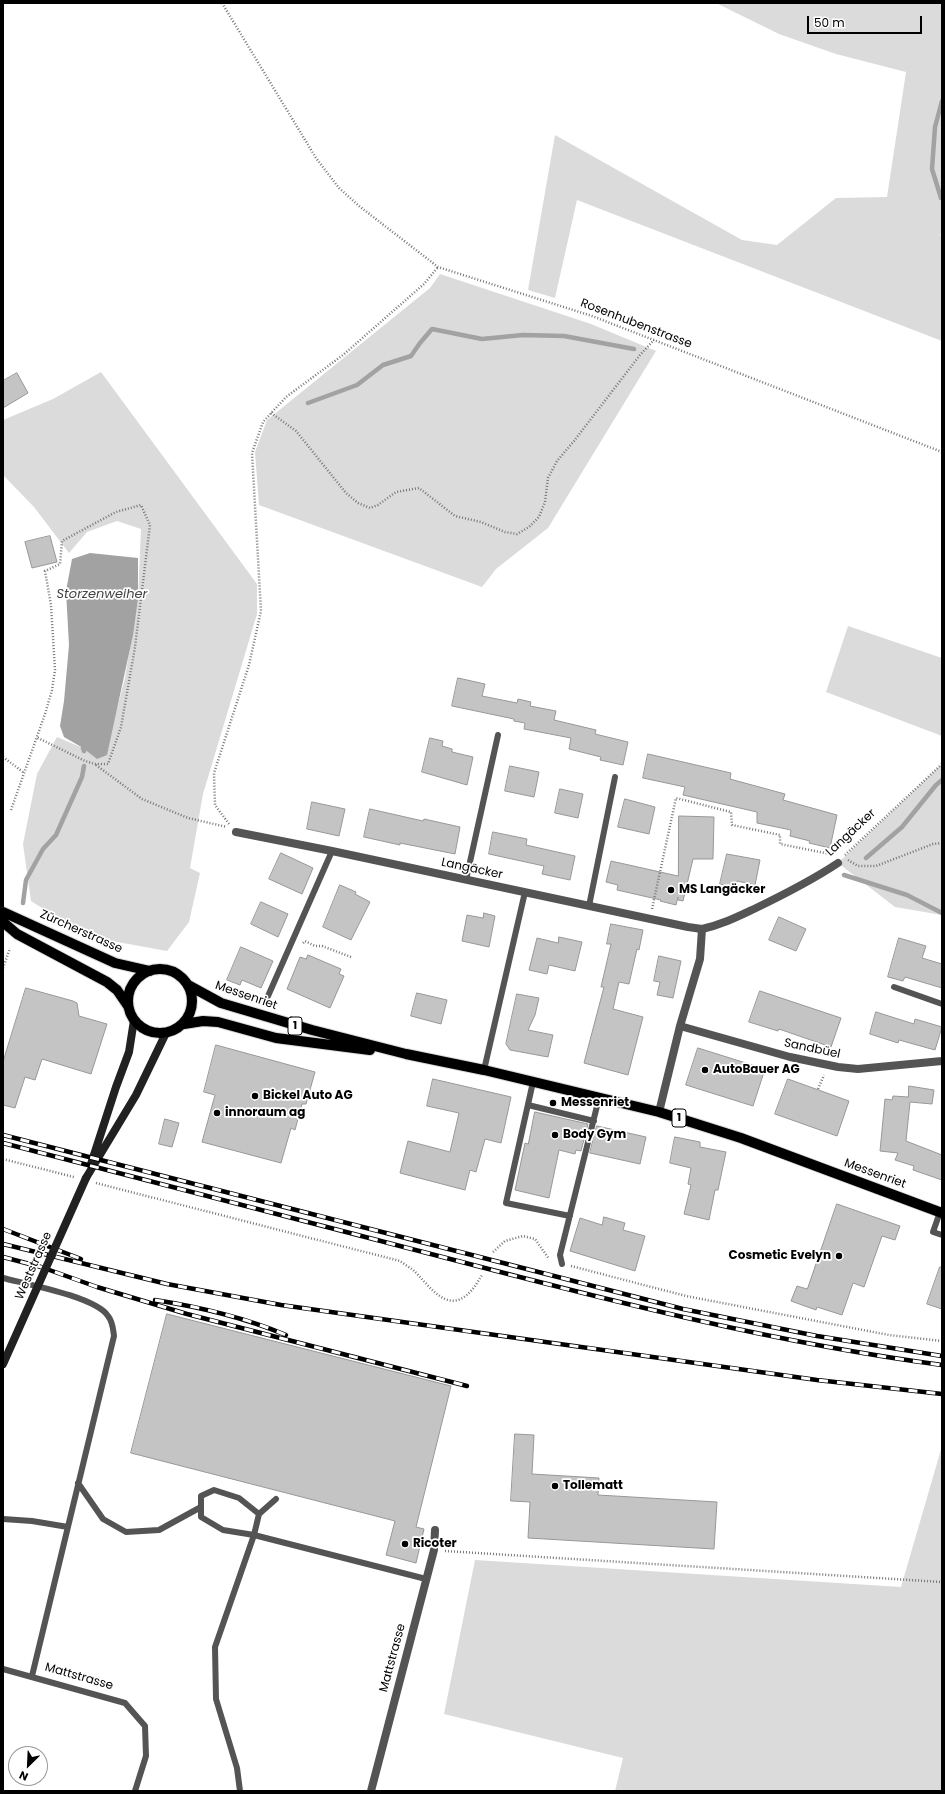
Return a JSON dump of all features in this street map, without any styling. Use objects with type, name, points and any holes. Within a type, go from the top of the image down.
[{"type":"main road","name":"Zürcherstrasse","points":[[3,912],[115,963],[150,971]]},
{"type":"main road","points":[[3,922],[17,934],[107,982],[117,990],[128,1006],[134,1020],[140,1027],[157,1034],[166,1033]]},
{"type":"main road","name":"Messenriet","points":[[150,971],[159,969],[176,973],[188,985],[221,1003],[321,1032],[406,1054],[484,1070],[659,1112],[741,1138],[941,1212]]},
{"type":"main road","points":[[128,1006],[128,997],[131,988],[142,974],[150,971]]},
{"type":"main road","points":[[184,1024],[190,1016],[193,1006],[192,995],[188,985]]},
{"type":"main road","name":"Weststrasse","points":[[3,1364],[83,1178],[129,1052],[134,1020]]},
{"type":"main road","name":"Messenriet","points":[[166,1033],[176,1030],[184,1024],[203,1020],[218,1022],[276,1038],[319,1045],[406,1054]]},
{"type":"main road","points":[[319,1045],[323,1043],[324,1038],[321,1032]]},
{"type":"main road","name":"Weststrasse","points":[[83,1178],[136,1095],[166,1033]]},
{"type":"street","name":"Langäcker","points":[[236,832],[702,929],[724,923],[806,884],[841,860]]},
{"type":"street","points":[[659,1112],[680,1026],[700,959],[702,929]]},
{"type":"street","name":"Sandbüel","points":[[680,1026],[790,1058],[838,1067],[858,1068],[941,1059]]},
{"type":"street","name":"Mattstrasse","points":[[371,1791],[434,1550],[435,1530]]},
{"type":"lane","points":[[466,880],[498,735]]},
{"type":"lane","points":[[589,906],[615,777]]},
{"type":"lane","points":[[268,996],[332,851]]},
{"type":"lane","points":[[484,1070],[525,892]]},
{"type":"lane","points":[[894,987],[942,1004]]},
{"type":"lane","points":[[533,1082],[506,1203],[570,1216]]},
{"type":"lane","points":[[562,1264],[560,1255],[599,1098]]},
{"type":"lane","points":[[528,1105],[594,1121]]},
{"type":"lane","points":[[941,1212],[933,1232],[942,1235]]},
{"type":"lane","points":[[3,1278],[95,1304],[108,1314],[113,1324],[114,1336],[32,1676]]},
{"type":"lane","points":[[78,1484],[103,1519],[126,1532],[159,1530],[201,1506]]},
{"type":"lane","points":[[259,1514],[239,1498],[214,1490],[201,1496],[201,1518],[223,1530],[254,1535],[426,1579]]},
{"type":"lane","points":[[240,1791],[237,1768],[216,1699],[215,1647],[254,1535],[259,1514],[276,1499]]},
{"type":"lane","points":[[3,1519],[32,1521],[68,1527]]},
{"type":"lane","name":"Mattstrasse","points":[[3,1669],[125,1703],[145,1726],[146,1756],[136,1791]]},
{"type":"path","name":"Rosenhubenstrasse","points":[[222,3],[316,158],[339,188],[359,206],[438,267],[592,316],[942,452]]},
{"type":"path","points":[[236,832],[224,819],[215,805],[214,773],[249,665],[261,611],[252,453],[263,422],[286,397],[343,355],[424,284],[438,267]]},
{"type":"path","points":[[272,413],[296,432],[346,493],[358,503],[370,508],[378,505],[396,492],[418,488],[455,516],[481,522],[505,532],[517,534],[529,527],[539,517],[545,502],[548,478],[558,461],[579,436],[640,355],[654,340]]},
{"type":"path","points":[[11,810],[52,690],[55,670],[51,605],[45,571],[60,564],[62,541],[116,512],[141,505],[150,525],[135,647],[121,727],[108,764],[95,764]]},
{"type":"path","points":[[36,737],[95,764],[142,799],[188,818],[224,826],[236,832]]},
{"type":"path","points":[[3,757],[23,772]]},
{"type":"path","name":"Langäcker","points":[[841,860],[942,764]]},
{"type":"path","points":[[650,919],[676,798],[731,812],[732,825],[780,835],[780,844],[858,866],[876,866],[933,844],[942,843]]},
{"type":"path","points":[[300,948],[305,941],[351,957]]},
{"type":"path","points":[[3,968],[10,948]]},
{"type":"path","points":[[3,1159],[83,1178]]},
{"type":"path","points":[[95,1183],[400,1261],[413,1270],[436,1293],[445,1299],[453,1300],[464,1298],[482,1275]]},
{"type":"path","points":[[493,1252],[505,1241],[524,1236],[535,1239],[549,1259],[562,1264],[686,1296],[889,1335],[942,1341]]},
{"type":"path","points":[[434,1550],[942,1582]]},
{"type":"shaded area","points":[[716,3],[942,3],[942,231],[939,237],[942,233],[942,341],[577,200],[555,298],[528,290],[555,135],[742,240],[777,245],[836,198],[887,197],[906,72],[836,54],[779,34]]},
{"type":"shaded area","points":[[440,274],[591,324],[656,351],[548,528],[496,569],[482,587],[259,505],[255,452],[267,420],[430,288]]},
{"type":"shaded area","points":[[101,372],[257,584],[257,614],[203,794],[190,868],[200,873],[189,922],[167,951],[101,939],[56,917],[31,901],[23,844],[37,774],[57,737],[83,748],[101,753],[109,739],[125,678],[138,599],[141,529],[117,521],[87,532],[69,553],[34,507],[3,475],[3,420],[53,399]]},
{"type":"shaded area","points":[[848,626],[942,658],[942,736],[826,692]]},
{"type":"shaded area","points":[[942,764],[942,915],[895,907],[838,863]]},
{"type":"shaded area","points":[[942,1446],[942,1791],[615,1791],[623,1758],[444,1714],[475,1560],[901,1587]]},
{"type":"water","name":"Storzenweiher","points":[[90,553],[138,558],[138,599],[133,635],[107,755],[97,759],[83,748],[64,737],[60,726],[64,701],[69,645],[66,591],[72,559]]},
{"type":"building","points":[[17,373],[28,393],[3,408],[3,381]]},
{"type":"building","points":[[50,536],[57,562],[32,568],[25,542]]},
{"type":"building","points":[[458,678],[485,684],[482,696],[517,703],[518,699],[531,702],[530,706],[556,711],[554,720],[596,730],[595,734],[628,742],[623,765],[600,760],[601,757],[569,749],[571,738],[524,729],[525,723],[514,721],[514,719],[452,706]]},
{"type":"building","points":[[430,738],[443,741],[442,746],[452,749],[452,752],[473,757],[467,785],[422,772]]},
{"type":"building","points":[[648,754],[731,773],[730,779],[785,794],[783,800],[837,815],[830,848],[809,843],[810,841],[790,836],[791,830],[757,823],[757,812],[683,795],[685,787],[643,778]]},
{"type":"building","points":[[510,766],[539,772],[534,797],[505,791]]},
{"type":"building","points":[[560,789],[583,794],[578,818],[555,813]]},
{"type":"building","points":[[625,799],[655,807],[649,834],[618,827]]},
{"type":"building","points":[[312,802],[345,809],[339,836],[307,829]]},
{"type":"building","points":[[370,809],[423,821],[424,819],[460,827],[455,854],[400,843],[400,845],[364,837]]},
{"type":"building","points":[[679,816],[714,817],[713,859],[693,859],[683,901],[678,900],[678,897],[676,905],[617,890],[618,885],[606,882],[611,861],[678,876]]},
{"type":"building","points":[[493,832],[527,839],[526,845],[575,856],[570,880],[542,874],[544,866],[489,854]]},
{"type":"building","points":[[281,853],[313,868],[302,894],[269,879]]},
{"type":"building","points":[[727,854],[760,860],[755,885],[737,881],[736,888],[720,884]]},
{"type":"building","points":[[340,885],[356,892],[355,894],[370,902],[351,940],[323,927]]},
{"type":"building","points":[[261,902],[288,914],[278,937],[251,924]]},
{"type":"building","points":[[484,913],[495,916],[489,947],[462,941],[467,915],[483,918]]},
{"type":"building","points":[[779,917],[806,929],[796,951],[769,940]]},
{"type":"building","points":[[611,924],[643,930],[629,984],[619,982],[613,1009],[643,1017],[628,1075],[584,1063],[604,987],[601,987],[611,944],[607,944]]},
{"type":"building","points":[[559,937],[582,942],[575,971],[549,965],[547,974],[529,970],[537,938],[558,943]]},
{"type":"building","points":[[899,938],[926,946],[922,958],[942,964],[942,988],[905,977],[903,981],[888,977]]},
{"type":"building","points":[[241,947],[273,961],[261,988],[242,980],[240,985],[227,980]]},
{"type":"building","points":[[308,955],[341,969],[339,974],[344,976],[330,1008],[287,989],[300,957],[306,959]]},
{"type":"building","points":[[659,956],[681,961],[673,998],[657,995],[660,982],[654,981]]},
{"type":"building","points":[[26,988],[73,1001],[77,1003],[79,1016],[107,1024],[91,1074],[42,1059],[35,1080],[25,1077],[15,1108],[3,1105],[3,1062]]},
{"type":"building","points":[[760,991],[841,1018],[831,1047],[779,1029],[778,1031],[749,1022]]},
{"type":"building","points":[[417,993],[447,1000],[441,1024],[411,1016]]},
{"type":"building","points":[[517,994],[539,998],[535,1015],[528,1030],[553,1035],[548,1057],[510,1050],[506,1044]]},
{"type":"building","points":[[876,1012],[914,1024],[915,1019],[942,1027],[935,1050],[899,1040],[898,1043],[870,1034]]},
{"type":"building","points":[[216,1045],[315,1072],[306,1104],[302,1104],[295,1130],[291,1128],[281,1163],[202,1142],[215,1095],[204,1092]]},
{"type":"building","points":[[698,1048],[765,1069],[753,1106],[686,1085]]},
{"type":"building","points":[[433,1079],[511,1097],[501,1143],[485,1139],[476,1172],[470,1170],[465,1190],[400,1173],[408,1141],[450,1152],[459,1113],[427,1106]]},
{"type":"building","points":[[788,1079],[849,1101],[837,1136],[775,1114]]},
{"type":"building","points":[[909,1086],[934,1090],[932,1104],[910,1102],[906,1141],[942,1155],[942,1180],[913,1170],[914,1166],[895,1160],[898,1153],[880,1151],[885,1099],[892,1100],[893,1096],[908,1097]]},
{"type":"building","points":[[535,1112],[588,1124],[581,1151],[576,1150],[575,1154],[559,1150],[549,1198],[515,1190],[525,1143],[528,1144]]},
{"type":"building","points":[[165,1119],[179,1123],[172,1147],[159,1144]]},
{"type":"building","points":[[597,1126],[646,1137],[640,1164],[590,1153]]},
{"type":"building","points":[[675,1137],[700,1142],[700,1147],[726,1152],[718,1190],[715,1190],[709,1220],[684,1214],[691,1185],[688,1184],[691,1168],[670,1163]]},
{"type":"building","points":[[837,1204],[900,1226],[895,1240],[882,1236],[864,1287],[853,1283],[842,1315],[817,1307],[816,1310],[791,1301],[797,1286],[807,1289]]},
{"type":"building","points":[[604,1217],[625,1223],[623,1230],[645,1236],[635,1271],[570,1251],[580,1218],[602,1225]]},
{"type":"building","points":[[940,1267],[942,1267],[942,1309],[927,1304]]},
{"type":"building","points":[[167,1314],[451,1386],[416,1527],[424,1529],[416,1563],[386,1555],[395,1521],[131,1453]]},
{"type":"building","name":"Tollematt","points":[[515,1434],[534,1435],[532,1474],[599,1478],[598,1495],[717,1502],[714,1549],[528,1538],[530,1502],[511,1501]]},
{"type":"waterway","points":[[941,198],[932,169],[935,127],[942,101]]},
{"type":"waterway","points":[[308,403],[357,385],[383,365],[411,356],[432,329],[482,339],[523,335],[564,336],[634,349]]},
{"type":"waterway","points":[[23,903],[26,880],[43,849],[56,835],[82,777],[84,766]]},
{"type":"waterway","points":[[866,858],[902,827],[936,785],[942,780]]},
{"type":"waterway","points":[[844,875],[907,895],[942,913]]},
{"type":"railway","points":[[3,1135],[683,1309],[817,1336],[942,1356]]},
{"type":"railway","points":[[3,1143],[635,1306],[818,1345],[942,1365]]},
{"type":"railway","points":[[3,1229],[81,1259]]},
{"type":"railway","points":[[3,1244],[167,1284],[281,1305],[817,1380],[942,1394]]},
{"type":"railway","points":[[3,1257],[41,1267],[97,1287],[187,1314],[467,1386]]},
{"type":"railway","points":[[155,1300],[221,1313],[286,1335]]},
{"type":"place","name":"MS Langäcker","points":[[671,890]]},
{"type":"place","name":"AutoBauer AG","points":[[705,1070]]},
{"type":"place","name":"Bickel Auto AG","points":[[255,1096]]},
{"type":"place","name":"Messenriet","points":[[553,1103]]},
{"type":"place","name":"innoraum ag","points":[[217,1113]]},
{"type":"place","name":"Body Gym","points":[[555,1135]]},
{"type":"place","name":"Cosmetic Evelyn","points":[[839,1256]]},
{"type":"place","name":"Tollematt","points":[[555,1486]]},
{"type":"place","name":"Ricoter","points":[[405,1544]]}]
